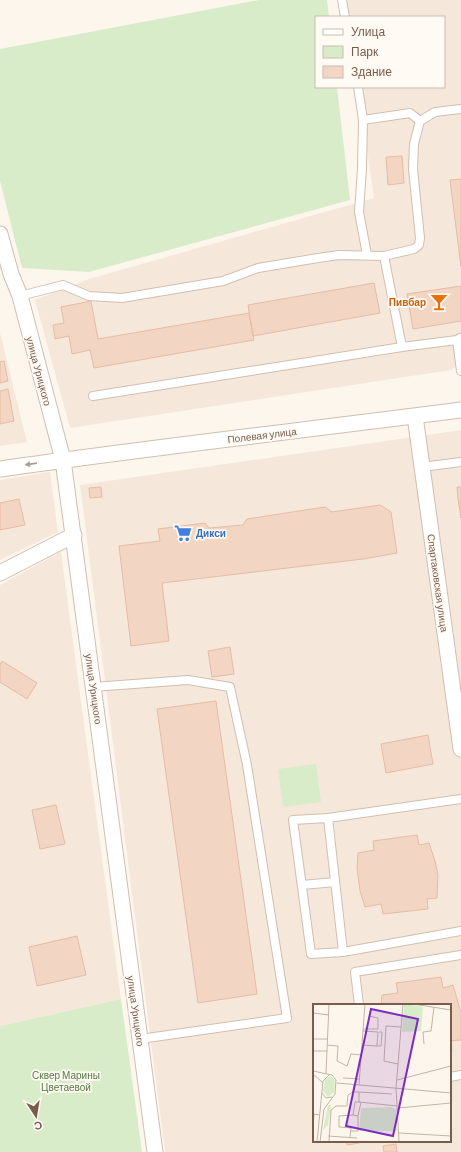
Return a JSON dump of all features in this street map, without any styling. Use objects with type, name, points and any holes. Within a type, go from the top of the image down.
[{"type":"street","name":"улица Урицкого","points":[[0,234],[6,276],[20,296],[63,460],[155,1152]]},
{"type":"street","name":"Полевая улица","points":[[0,469],[461,410]]},
{"type":"street","name":"Спартаковская улица","points":[[415,416],[458,701],[461,749]]},
{"type":"street","points":[[0,573],[74,535]]},
{"type":"lane","points":[[342,0],[345,16]]},
{"type":"lane","points":[[358,88],[363,120],[359,212],[367,255]]},
{"type":"lane","points":[[20,296],[63,285],[89,296],[122,298],[223,281],[258,268],[338,255],[384,256],[414,249],[419,245],[420,238],[413,169],[414,144],[420,121],[435,112],[461,109]]},
{"type":"lane","points":[[363,120],[410,113],[420,121]]},
{"type":"lane","points":[[384,256],[402,347]]},
{"type":"lane","points":[[92,396],[459,338],[461,371]]},
{"type":"lane","points":[[422,467],[461,462]]},
{"type":"lane","points":[[94,687],[188,680],[230,688],[247,764],[287,1018],[140,1039]]},
{"type":"lane","points":[[461,799],[328,818],[293,820],[311,954],[343,952],[461,931]]},
{"type":"lane","points":[[328,818],[343,952]]},
{"type":"lane","points":[[302,885],[335,882]]},
{"type":"lane","points":[[359,1004],[355,972],[461,955]]},
{"type":"lane","points":[[451,1077],[461,1075]]},
{"type":"shaded area","points":[[345,0],[461,0],[461,363],[451,370],[70,428],[35,300],[89,279],[374,198],[358,88],[445,88],[445,16],[348,16]]},
{"type":"shaded area","points":[[0,333],[27,442],[0,446]]},
{"type":"shaded area","points":[[461,430],[461,1152],[165,1152],[80,485]]},
{"type":"shaded area","points":[[50,472],[58,532],[0,560],[0,480]]},
{"type":"shaded area","points":[[61,552],[121,999],[0,1026],[0,585]]},
{"type":"green space","points":[[259,0],[327,0],[329,16],[315,16],[315,88],[337,88],[350,200],[89,272],[22,268],[0,181],[0,49]]},
{"type":"green space","points":[[316,764],[321,802],[283,807],[278,769]]},
{"type":"green space","name":"Сквер Марины Цветаевой","points":[[121,999],[142,1152],[0,1152],[0,1026]]},
{"type":"building","points":[[402,156],[404,183],[388,185],[386,157]]},
{"type":"building","points":[[461,179],[461,267],[450,180]]},
{"type":"building","points":[[374,283],[380,313],[253,336],[248,305]]},
{"type":"building","points":[[461,286],[461,321],[413,329],[407,294]]},
{"type":"building","points":[[91,301],[98,339],[249,313],[254,340],[94,368],[90,350],[72,354],[69,336],[55,339],[53,325],[64,323],[61,307]]},
{"type":"building","points":[[4,361],[8,381],[0,383],[0,362]]},
{"type":"building","points":[[8,389],[14,421],[0,424],[0,391]]},
{"type":"building","points":[[101,487],[102,497],[90,498],[89,488]]},
{"type":"building","points":[[457,487],[461,487],[461,518],[458,499]]},
{"type":"building","points":[[19,499],[25,525],[0,530],[0,503]]},
{"type":"building","points":[[380,505],[391,512],[397,553],[363,559],[162,583],[169,641],[131,646],[119,546],[160,541],[158,529],[205,523],[209,528],[243,525],[247,519],[325,507],[332,512]]},
{"type":"building","points":[[230,647],[234,674],[212,677],[208,651]]},
{"type":"building","points":[[2,661],[37,683],[27,699],[0,682],[0,665]]},
{"type":"building","points":[[216,701],[257,994],[198,1003],[157,709]]},
{"type":"building","points":[[428,735],[433,764],[386,773],[381,744]]},
{"type":"building","points":[[56,805],[65,844],[40,849],[32,810]]},
{"type":"building","points":[[417,835],[419,845],[429,843],[435,861],[438,875],[437,898],[427,899],[428,909],[383,914],[381,904],[365,907],[360,891],[357,868],[358,853],[374,850],[373,841]]},
{"type":"building","points":[[77,936],[86,975],[37,986],[29,947]]},
{"type":"building","points":[[441,977],[443,988],[453,985],[461,1013],[461,1040],[451,1041],[451,1004],[381,1004],[382,995],[398,993],[396,983]]},
{"type":"building","points":[[346,1142],[359,1142],[359,1143],[347,1145]]},
{"type":"building","points":[[396,1144],[397,1152],[384,1152],[383,1146]]},
{"type":"place","name":"Пивбар","points":[[439,302]]},
{"type":"place","name":"Дикси","points":[[183,533]]}]
